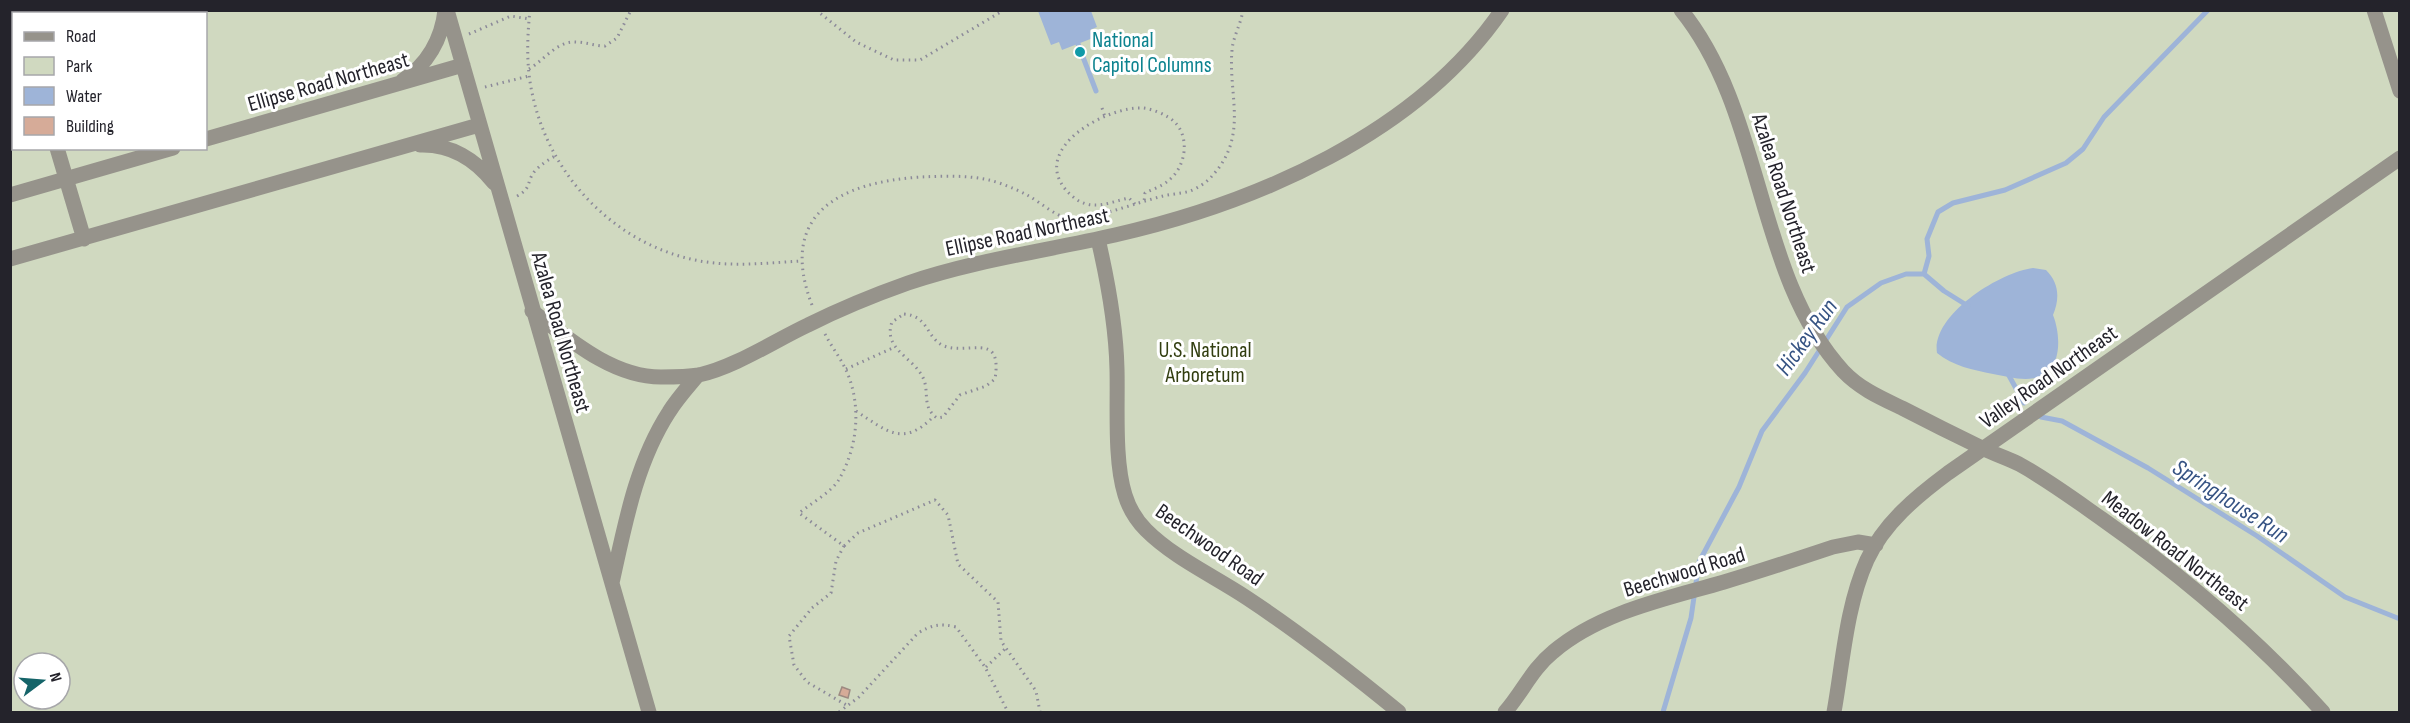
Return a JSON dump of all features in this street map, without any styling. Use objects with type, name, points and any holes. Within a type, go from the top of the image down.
[{"type":"street","name":"Azalea Road Northeast","points":[[446,10],[649,712]]},
{"type":"street","points":[[394,85],[409,76],[428,57],[439,35],[446,10]]},
{"type":"street","name":"Ellipse Road Northeast","points":[[532,311],[584,350],[623,369],[657,377],[698,375],[722,367],[853,304],[908,283],[980,262],[1142,228],[1234,199],[1283,179],[1342,149],[1398,114],[1466,54],[1502,10]]},
{"type":"street","name":"Azalea Road Northeast","points":[[1682,10],[1706,47],[1729,97],[1783,261],[1806,318],[1824,348],[1843,371],[1870,392],[1983,448]]},
{"type":"street","points":[[2374,10],[2400,91]]},
{"type":"street","name":"Ellipse Road Northeast","points":[[207,139],[463,65]]},
{"type":"street","points":[[10,260],[479,125]]},
{"type":"street","points":[[408,145],[427,145],[462,154],[476,163],[500,195]]},
{"type":"street","points":[[58,150],[84,239]]},
{"type":"street","points":[[10,195],[166,150]]},
{"type":"street","name":"Valley Road Northeast","points":[[1834,712],[1853,605],[1868,558],[1911,502],[1983,448],[2400,158]]},
{"type":"street","name":"Beechwood Road","points":[[1098,239],[1110,292],[1114,326],[1121,477],[1129,506],[1136,519],[1167,546],[1246,597],[1334,659],[1399,712]]},
{"type":"street","points":[[611,585],[631,499],[649,448],[669,411],[698,375]]},
{"type":"street","name":"Meadow Road Northeast","points":[[1983,448],[2018,464],[2042,479],[2162,562],[2247,635],[2291,677],[2323,712]]},
{"type":"street","name":"Beechwood Road","points":[[1505,712],[1536,669],[1559,646],[1607,620],[1669,597],[1848,543],[1876,545]]},
{"type":"path","points":[[531,10],[527,45],[529,76],[536,110],[555,156],[579,191],[592,204],[617,226],[653,246],[679,256],[720,263],[801,261]]},
{"type":"path","points":[[529,69],[561,45],[574,42],[604,46],[617,38],[631,10]]},
{"type":"path","points":[[816,10],[856,42],[894,60],[920,60],[997,12],[1004,10]]},
{"type":"path","points":[[815,312],[807,292],[801,261],[806,236],[815,216],[830,201],[847,191],[876,183],[950,176],[989,180],[1027,195],[1058,214],[1075,220],[1192,190],[1212,177],[1222,163],[1234,137],[1236,120],[1232,66],[1233,46],[1243,10]]},
{"type":"path","points":[[455,38],[480,31],[511,16],[530,19]]},
{"type":"path","points":[[470,91],[529,76]]},
{"type":"path","points":[[1102,108],[1105,117]]},
{"type":"path","points":[[1136,204],[1129,198],[1092,205],[1073,198],[1061,184],[1058,166],[1063,147],[1077,131],[1093,121],[1124,110],[1143,108],[1159,112],[1173,120],[1183,134],[1186,149],[1181,165],[1170,180],[1145,193],[1144,202]]},
{"type":"path","points":[[500,195],[518,196],[528,189],[533,174],[544,162],[555,156]]},
{"type":"path","points":[[904,314],[912,314],[927,326],[936,341],[942,345],[949,347],[982,346],[991,351],[996,360],[995,380],[986,386],[960,394],[943,417],[934,416],[930,413],[925,399],[924,381],[920,372],[895,347],[891,338],[892,322],[904,314]]},
{"type":"path","points":[[822,327],[846,369],[854,393],[857,422],[850,452],[837,483],[799,513],[844,546]]},
{"type":"path","points":[[846,369],[895,347]]},
{"type":"path","points":[[856,411],[889,433],[897,434],[914,433],[934,416]]},
{"type":"path","points":[[848,706],[807,682],[794,665],[789,636],[812,608],[831,593],[836,561],[844,546],[858,533],[935,500],[948,515],[958,564],[998,602],[1001,641],[1036,691],[1040,712]]},
{"type":"path","points":[[838,712],[848,706],[918,633],[941,623],[956,627],[985,668],[1008,712]]},
{"type":"path","points":[[985,668],[1006,648]]},
{"type":"green space","name":"U.S. National Arboretum","points":[[10,11],[2399,11],[2399,712],[11,712]]},
{"type":"water","points":[[1038,11],[1091,11],[1097,27],[1090,30],[1093,38],[1062,50],[1059,42],[1051,45]]},
{"type":"water","points":[[2033,268],[2046,270],[2056,285],[2057,303],[2053,315],[2058,332],[2058,352],[2051,368],[2035,378],[2014,378],[1971,369],[1956,364],[1937,353],[1938,339],[1945,324],[1956,310],[1970,298],[2003,278]]},
{"type":"building","points":[[842,687],[850,690],[848,698],[839,695]]},
{"type":"waterway","name":"Hickey Run","points":[[1663,712],[1691,618],[1699,562],[1739,487],[1762,431],[1805,373],[1847,307],[1881,283],[1906,274],[1924,274],[1929,256],[1927,239],[1938,212],[1953,203],[2005,190],[2066,163],[2083,149],[2104,117],[2208,10]]},
{"type":"waterway","points":[[1078,44],[1096,91]]},
{"type":"waterway","name":"Springhouse Run","points":[[1924,274],[1944,291],[1968,306]]},
{"type":"waterway","name":"Springhouse Run","points":[[2007,372],[2024,403]]},
{"type":"waterway","name":"Springhouse Run","points":[[2041,417],[2062,421],[2148,468],[2257,536],[2345,597],[2400,619]]},
{"type":"place","name":"National Capitol Columns","points":[[1080,52]]}]
